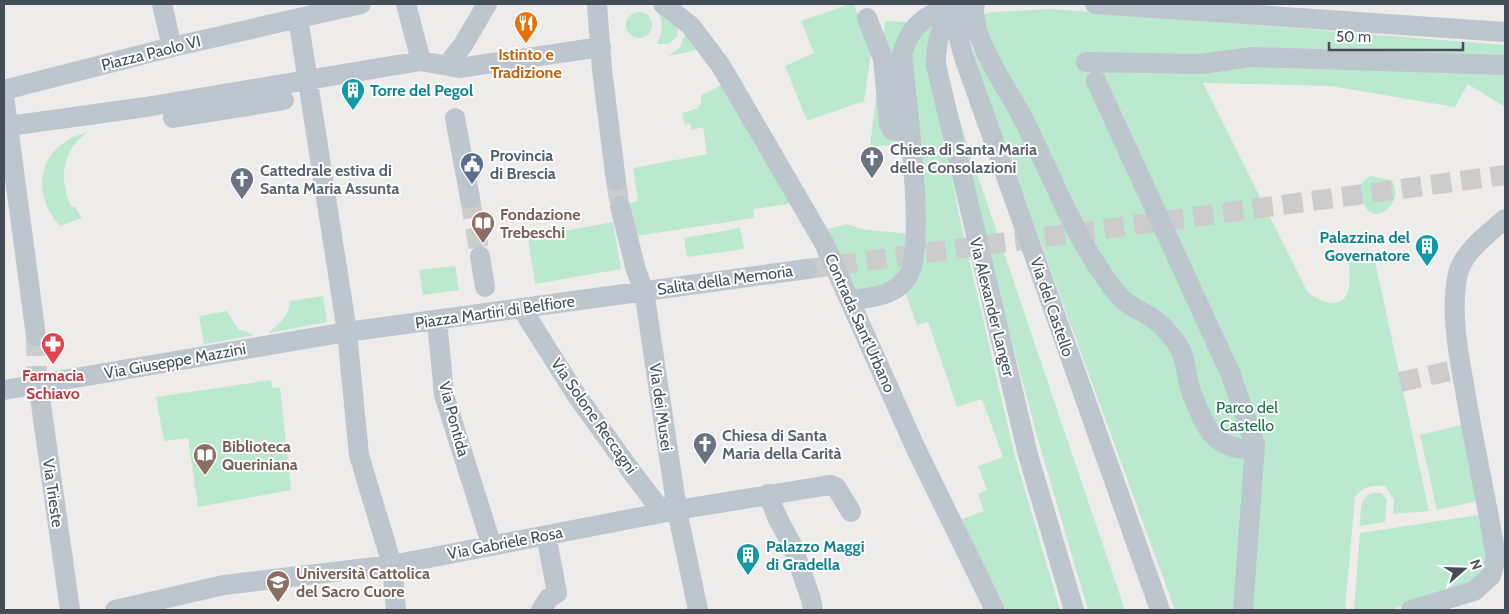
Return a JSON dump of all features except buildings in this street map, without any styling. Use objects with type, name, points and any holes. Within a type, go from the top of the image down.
[{"type":"street","points":[[162,4],[172,47]]},
{"type":"street","name":"Piazza Paolo VI","points":[[4,90],[172,47],[298,18],[318,8],[361,4]]},
{"type":"street","points":[[451,71],[463,45],[488,4]]},
{"type":"street","points":[[597,4],[602,70],[616,181]]},
{"type":"street","name":"Contrada Sant'Urbano","points":[[663,4],[684,19],[721,66],[824,243],[918,453],[995,610]]},
{"type":"street","points":[[1095,4],[1505,32]]},
{"type":"street","points":[[411,5],[421,61]]},
{"type":"street","points":[[850,300],[879,297],[899,286],[910,273],[916,231],[902,54],[906,40],[922,20],[935,12],[967,5],[974,9],[977,25],[992,66],[1019,111],[1071,221],[1102,272],[1122,299],[1158,321],[1177,345],[1184,360],[1188,381],[1211,433],[1230,448],[1256,450]]},
{"type":"street","name":"Via Alexander Langer","points":[[967,5],[945,21],[936,43],[936,65],[1028,455],[1074,610]]},
{"type":"street","name":"Via del Castello","points":[[967,5],[957,22],[958,37],[966,64],[1160,610]]},
{"type":"street","points":[[298,18],[347,332],[359,455],[392,565],[396,610]]},
{"type":"street","points":[[867,18],[884,59],[890,128],[909,132]]},
{"type":"street","points":[[146,108],[162,120],[171,119],[421,61],[451,71],[601,48]]},
{"type":"street","points":[[1086,62],[1200,64],[1251,57],[1505,65]]},
{"type":"street","points":[[1096,81],[1231,375],[1247,415],[1256,450],[1243,610]]},
{"type":"street","points":[[8,126],[146,108],[234,105],[286,100],[309,88]]},
{"type":"street","points":[[4,96],[8,126],[11,197],[30,279],[36,336]]},
{"type":"street","points":[[456,118],[470,198]]},
{"type":"street","name":"Via dei Musei","points":[[620,206],[636,270],[644,291],[677,510],[698,610]]},
{"type":"street","points":[[1411,610],[1474,590],[1491,576],[1496,558],[1475,416],[1457,369],[1455,314],[1468,256],[1482,239],[1505,219]]},
{"type":"street","points":[[480,256],[485,287]]},
{"type":"street","name":"Salita della Memoria","points":[[644,291],[807,269]]},
{"type":"street","name":"Piazza Martiri di Belfiore","points":[[347,332],[644,291]]},
{"type":"street","name":"Via Solone Reccagni","points":[[522,308],[577,396],[640,483],[657,505],[677,510]]},
{"type":"street","name":"Via Pontida","points":[[437,320],[444,395],[492,546]]},
{"type":"street","name":"Via Giuseppe Mazzini","points":[[4,390],[37,380],[347,332]]},
{"type":"street","name":"Via Trieste","points":[[37,380],[70,610]]},
{"type":"street","name":"Via Gabriele Rosa","points":[[115,610],[224,585],[392,565],[677,510],[833,485],[850,512]]},
{"type":"street","points":[[768,494],[776,517],[792,545],[812,599],[813,610]]},
{"type":"street","points":[[541,610],[549,598],[557,593],[546,535]]},
{"type":"green space","points":[[854,4],[871,53],[864,101],[807,121],[785,66],[814,53],[801,21]]},
{"type":"green space","points":[[934,4],[909,28],[906,145],[870,146],[885,21],[907,22],[920,10]]},
{"type":"green space","points":[[653,7],[660,8],[678,25],[677,37],[668,44],[657,44],[662,24],[657,11]]},
{"type":"green space","name":"Parco del Castello","points":[[1052,9],[1505,45],[1505,107],[1468,84],[1455,107],[1331,86],[1203,83],[1307,291],[1325,302],[1338,302],[1347,294],[1349,286],[1349,255],[1373,252],[1429,511],[1393,514],[1394,500],[1385,486],[1368,487],[1358,493],[1355,497],[1345,610],[1175,610],[974,60],[972,30],[975,16],[993,12]]},
{"type":"green space","points":[[639,12],[648,16],[652,25],[648,34],[639,38],[630,34],[626,25],[630,16]]},
{"type":"green space","points":[[935,18],[931,67],[958,211],[1014,453],[1060,610],[1007,610],[977,553],[962,519],[984,511],[978,494],[987,490],[978,466],[1003,457],[982,399],[957,407],[928,322],[917,325],[905,291],[911,41]]},
{"type":"green space","points":[[686,30],[701,49],[669,56],[681,46]]},
{"type":"green space","points":[[945,68],[965,138],[1125,610],[1088,610],[1037,436],[947,98]]},
{"type":"green space","points":[[724,84],[794,203],[753,209],[754,218],[636,236],[629,204],[638,201],[633,168],[707,154],[703,127],[691,130],[690,124],[685,125],[682,113],[698,108],[701,103],[701,95]]},
{"type":"green space","points":[[88,132],[72,148],[65,166],[64,176],[67,197],[71,207],[74,206],[82,218],[60,226],[50,212],[44,198],[42,184],[44,170],[50,158],[59,147],[72,138]]},
{"type":"green space","points":[[1370,176],[1391,180],[1395,188],[1392,203],[1382,213],[1375,214],[1369,211],[1361,197],[1360,185]]},
{"type":"green space","points":[[613,222],[621,269],[535,284],[528,238]]},
{"type":"green space","points":[[847,224],[861,229],[909,234],[906,271],[896,283],[855,291],[827,229]]},
{"type":"green space","points":[[740,228],[744,249],[687,257],[684,238]]},
{"type":"green space","points":[[455,266],[459,290],[423,295],[419,270]]},
{"type":"green space","points":[[323,296],[327,322],[269,333],[288,312],[290,301]]},
{"type":"green space","points":[[227,311],[238,329],[255,335],[204,344],[199,316]]},
{"type":"green space","points":[[271,380],[272,388],[280,387],[291,490],[198,507],[188,438],[164,441],[156,397]]},
{"type":"green space","points":[[1465,424],[1482,500],[1437,510],[1420,435]]},
{"type":"green space","points":[[1381,493],[1387,500],[1385,522],[1360,526],[1363,502],[1368,495]]},
{"type":"green space","points":[[1485,514],[1491,558],[1486,574],[1471,586],[1389,610],[1354,610],[1360,533]]},
{"type":"tunnel","points":[[807,269],[1505,175]]},
{"type":"tunnel","points":[[616,181],[620,206]]},
{"type":"tunnel","points":[[470,198],[480,256]]},
{"type":"tunnel","points":[[36,336],[37,376]]},
{"type":"tunnel","points":[[1400,382],[1454,370]]},
{"type":"place","name":"Istinto e Tradizione","points":[[526,44]]},
{"type":"place","name":"Torre del Pegol","points":[[353,111]]},
{"type":"place","name":"Chiesa di Santa Maria delle Consolazioni","points":[[872,179]]},
{"type":"place","name":"Provincia di Brescia","points":[[472,185]]},
{"type":"place","name":"Cattedrale estiva di Santa Maria Assunta","points":[[242,200]]},
{"type":"place","name":"Fondazione Trebeschi","points":[[483,244]]},
{"type":"place","name":"Palazzina del Governatore","points":[[1427,267]]},
{"type":"place","name":"Farmacia Schiavo","points":[[53,365]]},
{"type":"place","name":"Chiesa di Santa Maria della Carità","points":[[705,465]]},
{"type":"place","name":"Biblioteca Queriniana","points":[[205,476]]},
{"type":"place","name":"Palazzo Maggi di Gradella","points":[[748,576]]},
{"type":"place","name":"Università Cattolica del Sacro Cuore","points":[[278,603]]}]
